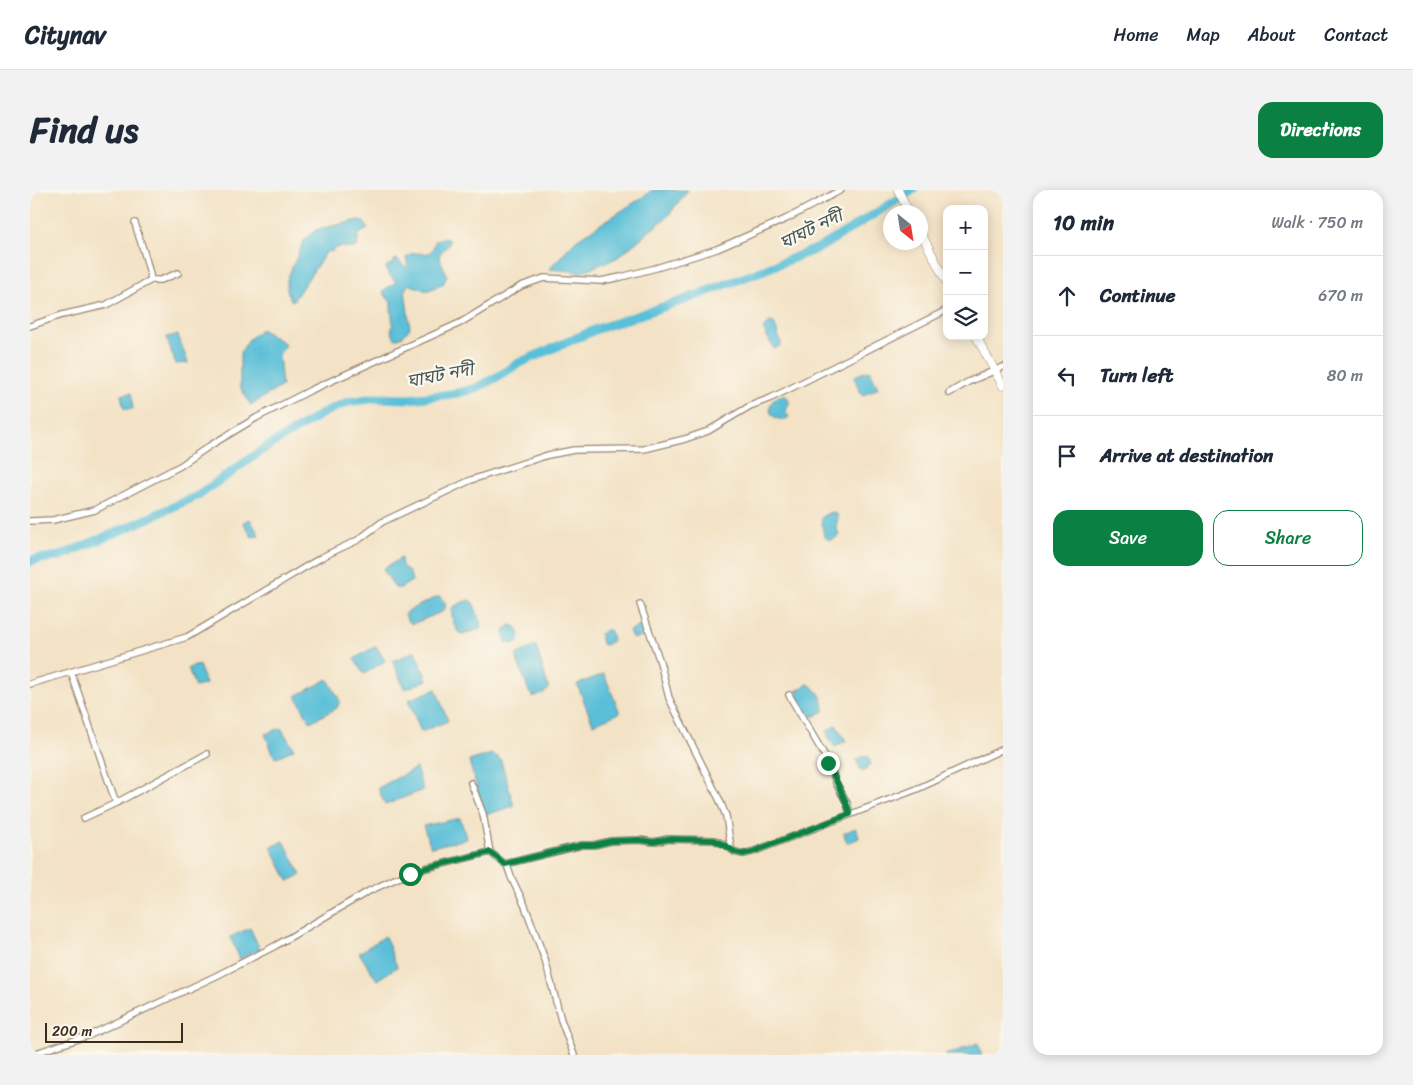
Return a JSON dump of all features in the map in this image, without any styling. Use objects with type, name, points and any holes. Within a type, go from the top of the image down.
[{"type":"main road","points":[[898,190],[906,205]]},
{"type":"main road","points":[[928,248],[943,276]]},
{"type":"main road","points":[[978,340],[1003,386]]},
{"type":"street","points":[[30,521],[53,520],[95,510],[180,466],[256,418],[311,390],[460,323],[521,286],[544,278],[601,281],[656,268],[717,249],[786,219],[840,190]]},
{"type":"street","points":[[135,223],[148,263],[151,280]]},
{"type":"street","points":[[30,326],[62,315],[106,305],[151,280],[160,280],[178,273]]},
{"type":"street","points":[[30,684],[187,637],[324,556],[358,540],[382,522],[471,480],[548,455],[574,450],[644,449],[708,431],[750,406],[770,398],[943,312]]},
{"type":"street","points":[[949,393],[968,382],[1003,367]]},
{"type":"street","points":[[640,604],[660,662],[669,698],[726,816],[731,848]]},
{"type":"street","points":[[71,672],[116,803]]},
{"type":"street","points":[[789,695],[828,763],[847,803],[850,814]]},
{"type":"street","points":[[505,864],[582,845],[594,845],[611,841],[714,840],[735,852],[743,854],[752,852],[917,789],[1003,749]]},
{"type":"street","points":[[84,818],[207,754]]},
{"type":"street","points":[[471,783],[484,814],[490,852],[508,865],[511,877],[525,906],[574,1055]]},
{"type":"street","points":[[30,1055],[90,1035],[216,976],[275,946],[369,891],[395,879],[426,868],[490,852]]},
{"type":"water","points":[[652,190],[688,190],[668,216],[617,258],[581,272],[549,269],[576,240]]},
{"type":"water","points":[[359,220],[364,222],[368,229],[359,234],[357,247],[341,247],[331,252],[327,251],[293,301],[290,299],[287,279],[305,239],[316,230]]},
{"type":"water","points":[[443,238],[449,240],[449,242],[439,256],[447,276],[443,284],[427,291],[408,284],[405,290],[410,328],[403,336],[395,339],[391,331],[393,324],[391,302],[383,293],[384,290],[396,282],[387,272],[386,267],[393,264],[394,260],[397,259],[405,267],[408,265],[406,258],[409,255],[430,252],[436,240]]},
{"type":"water","points":[[769,322],[774,323],[781,342],[781,345],[774,349],[763,329]]},
{"type":"water","points":[[261,329],[286,344],[279,355],[282,386],[251,405],[240,387],[240,353],[249,339]]},
{"type":"water","points":[[178,335],[188,363],[176,364],[166,337]]},
{"type":"water","points":[[870,370],[878,388],[862,396],[854,377]]},
{"type":"water","points":[[131,393],[133,409],[124,409],[121,395]]},
{"type":"water","points":[[783,395],[789,401],[786,413],[789,416],[786,420],[774,417],[770,409],[773,401]]},
{"type":"water","points":[[831,512],[837,514],[836,526],[839,535],[829,540],[824,536],[821,519]]},
{"type":"water","points":[[250,519],[259,535],[252,537],[243,522]]},
{"type":"water","points":[[401,558],[402,566],[409,572],[412,581],[400,588],[395,588],[383,569]]},
{"type":"water","points":[[439,596],[445,603],[444,611],[412,624],[407,620],[405,614],[407,611]]},
{"type":"water","points":[[470,600],[482,624],[480,629],[464,634],[459,633],[453,621],[453,607]]},
{"type":"water","points":[[511,625],[516,627],[520,634],[518,642],[515,644],[506,642],[504,634],[505,629]]},
{"type":"water","points":[[642,625],[646,635],[632,638],[629,631]]},
{"type":"water","points":[[609,630],[613,638],[606,645],[602,644],[600,634]]},
{"type":"water","points":[[376,646],[385,661],[364,674],[354,659]]},
{"type":"water","points":[[536,646],[549,689],[542,694],[532,696],[517,659],[517,654]]},
{"type":"water","points":[[415,651],[427,680],[406,689],[393,661]]},
{"type":"water","points":[[199,665],[206,684],[195,687],[188,668]]},
{"type":"water","points":[[604,674],[620,713],[593,724],[577,684]]},
{"type":"water","points":[[328,679],[340,701],[337,708],[310,722],[296,696]]},
{"type":"water","points":[[808,684],[818,692],[824,707],[824,711],[813,717],[804,709],[796,691]]},
{"type":"water","points":[[436,689],[448,721],[421,732],[408,700]]},
{"type":"water","points":[[836,725],[846,741],[835,747],[827,731]]},
{"type":"water","points":[[281,728],[294,749],[275,758],[265,734]]},
{"type":"water","points":[[491,754],[498,757],[501,761],[514,806],[485,815],[469,761]]},
{"type":"water","points":[[867,755],[871,764],[862,772],[856,760]]},
{"type":"water","points":[[416,768],[423,790],[385,805],[378,788]]},
{"type":"water","points":[[460,818],[467,839],[431,847],[423,826]]},
{"type":"water","points":[[855,828],[859,838],[848,843],[844,833]]},
{"type":"water","points":[[284,841],[301,875],[288,881],[271,847]]},
{"type":"water","points":[[250,928],[260,949],[240,959],[230,937]]},
{"type":"water","points":[[385,936],[397,967],[377,980],[359,953]]},
{"type":"water","points":[[978,1043],[982,1055],[945,1055]]},
{"type":"waterway","name":"ঘাঘট নদী","points":[[30,562],[32,560],[60,556],[199,495],[268,446],[325,412],[348,402],[375,398],[408,399],[427,397],[458,393],[476,388],[519,363],[597,329],[684,300],[821,247],[913,190]]},
{"type":"route","points":[[410,874],[426,868],[490,852],[505,864],[552,851],[611,841],[714,840],[735,852],[743,854],[752,852],[850,814],[847,803],[828,763]]}]
